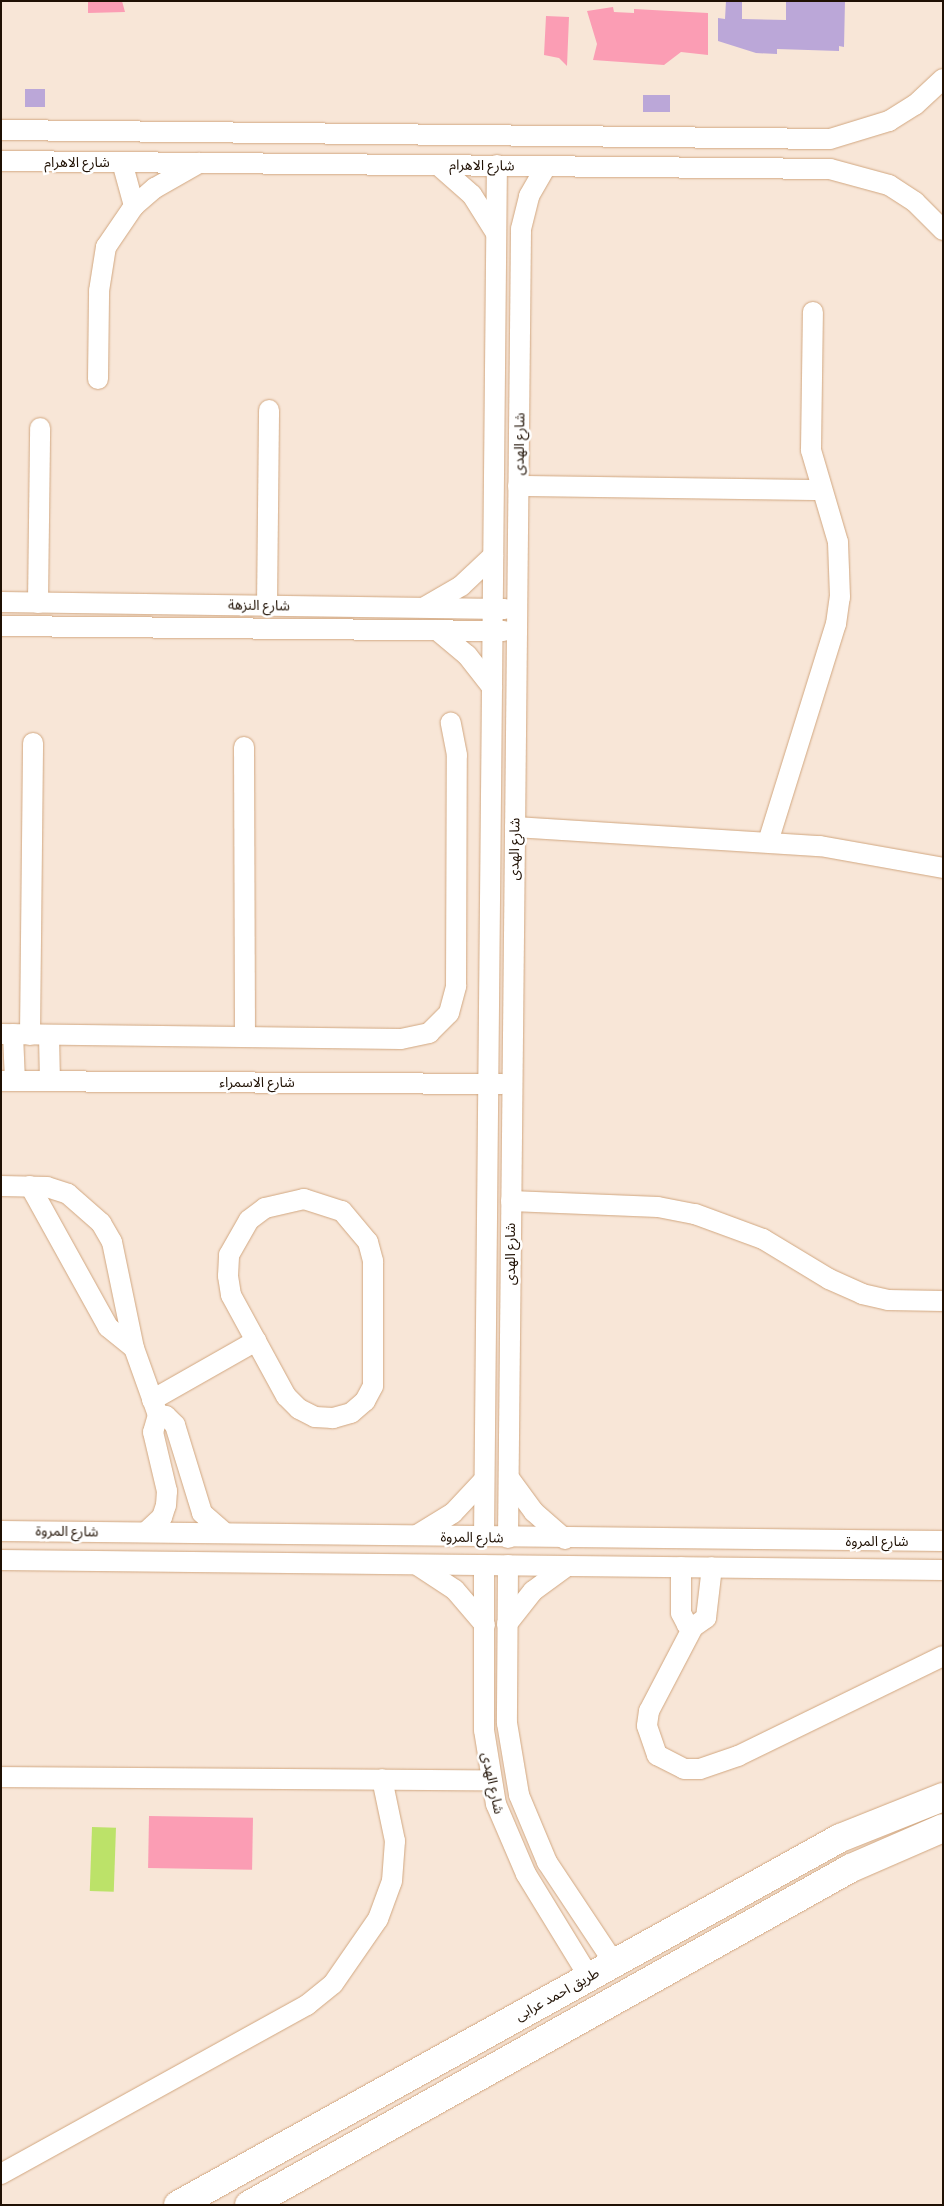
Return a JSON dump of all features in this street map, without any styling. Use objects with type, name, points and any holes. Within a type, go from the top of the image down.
[{"type":"street","points":[[1,130],[830,139],[889,121],[915,105],[943,79]]},
{"type":"street","points":[[70,131],[71,162]]},
{"type":"street","points":[[830,139],[830,168]]},
{"type":"street","name":"شارع الاهرام","points":[[1,161],[830,168],[889,185],[915,202],[943,230]]},
{"type":"street","points":[[122,162],[134,206]]},
{"type":"street","points":[[98,379],[100,268],[118,224],[134,206],[155,188],[203,162]]},
{"type":"street","points":[[438,165],[472,195],[496,233]]},
{"type":"street","name":"شارع الهدى","points":[[484,1537],[497,165]]},
{"type":"street","name":"شارع الهدى","points":[[508,1538],[521,229],[529,196],[546,166]]},
{"type":"street","points":[[768,842],[836,624],[840,597],[838,542],[821,490],[811,450],[813,312]]},
{"type":"street","points":[[267,606],[269,410]]},
{"type":"street","points":[[38,603],[40,428]]},
{"type":"street","points":[[518,486],[821,490]]},
{"type":"street","points":[[423,607],[461,586],[493,556]]},
{"type":"street","name":"شارع النزهة","points":[[1,602],[517,609]]},
{"type":"street","name":"شارع النزهة","points":[[1,626],[517,631]]},
{"type":"street","points":[[437,630],[468,655],[492,687]]},
{"type":"street","points":[[24,1034],[415,1038],[435,1029],[449,1013],[456,986],[457,755],[451,723]]},
{"type":"street","points":[[8,1081],[24,1034],[33,743]]},
{"type":"street","points":[[244,747],[245,1037]]},
{"type":"street","points":[[515,827],[768,842],[870,852],[943,868]]},
{"type":"street","points":[[24,1034],[50,1081]]},
{"type":"street","name":"شارع الاسمراء","points":[[8,1081],[512,1084]]},
{"type":"street","points":[[1,1186],[47,1187],[68,1194],[101,1223],[115,1256],[134,1348],[155,1407],[153,1432],[167,1491],[162,1518],[146,1532]]},
{"type":"street","points":[[30,1186],[108,1326],[134,1348]]},
{"type":"street","points":[[304,1199],[342,1211],[368,1242],[374,1261],[375,1368],[373,1386],[364,1401],[351,1413],[333,1418],[315,1417],[298,1409],[286,1396],[256,1341],[231,1295],[228,1276],[237,1237],[249,1220],[284,1201],[304,1199]]},
{"type":"street","points":[[511,1201],[658,1207],[694,1214],[763,1239],[829,1280],[862,1294],[888,1300],[943,1301]]},
{"type":"street","points":[[155,1407],[256,1341]]},
{"type":"street","points":[[155,1407],[175,1424],[202,1513],[225,1533]]},
{"type":"street","points":[[508,1478],[534,1512],[565,1539]]},
{"type":"street","points":[[415,1536],[454,1513],[484,1480]]},
{"type":"street","name":"شارع المروة","points":[[1,1531],[565,1539],[943,1541]]},
{"type":"street","name":"شارع المروة","points":[[1,1560],[943,1570]]},
{"type":"street","points":[[417,1565],[455,1590],[485,1624]]},
{"type":"street","name":"شارع الهدى","points":[[484,1565],[484,1730],[490,1780],[514,1852],[589,1977]]},
{"type":"street","name":"شارع الهدى","points":[[508,1565],[507,1723],[519,1795],[547,1862],[614,1963]]},
{"type":"street","points":[[507,1624],[533,1591],[567,1566]]},
{"type":"street","points":[[681,1567],[681,1613],[693,1627]]},
{"type":"street","points":[[712,1567],[706,1618],[693,1627],[649,1711],[646,1726],[649,1742],[657,1755],[684,1769],[700,1769],[738,1756],[943,1656]]},
{"type":"street","points":[[1,1777],[490,1780]]},
{"type":"street","points":[[1,2174],[307,2005],[333,1984],[378,1919],[392,1881],[394,1841],[382,1779]]},
{"type":"street","name":"طريق احمد عرابى","points":[[178,2205],[840,1838],[943,1797]]},
{"type":"street","points":[[249,2205],[878,1854],[943,1828]]},
{"type":"street","points":[[699,1916],[715,1944]]},
{"type":"street","points":[[391,2086],[408,2116]]},
{"type":"shaded area","points":[[88,1],[122,1],[125,12],[88,13]]},
{"type":"shaded area","points":[[613,7],[614,12],[634,13],[634,9],[708,13],[708,55],[681,52],[664,65],[593,60],[597,44],[587,11]]},
{"type":"shaded area","points":[[546,16],[569,17],[567,66],[559,58],[544,55]]},
{"type":"shaded area","points":[[149,1816],[253,1818],[252,1870],[148,1868]]},
{"type":"shaded area","points":[[92,1827],[116,1828],[114,1892],[90,1891]]},
{"type":"building","points":[[726,1],[742,1],[742,19],[786,20],[786,1],[845,1],[844,47],[839,46],[839,51],[777,49],[777,54],[756,53],[718,41],[718,18],[725,19]]},
{"type":"building","points":[[25,89],[45,89],[45,107],[25,107]]},
{"type":"building","points":[[643,95],[670,95],[670,112],[643,112]]}]
